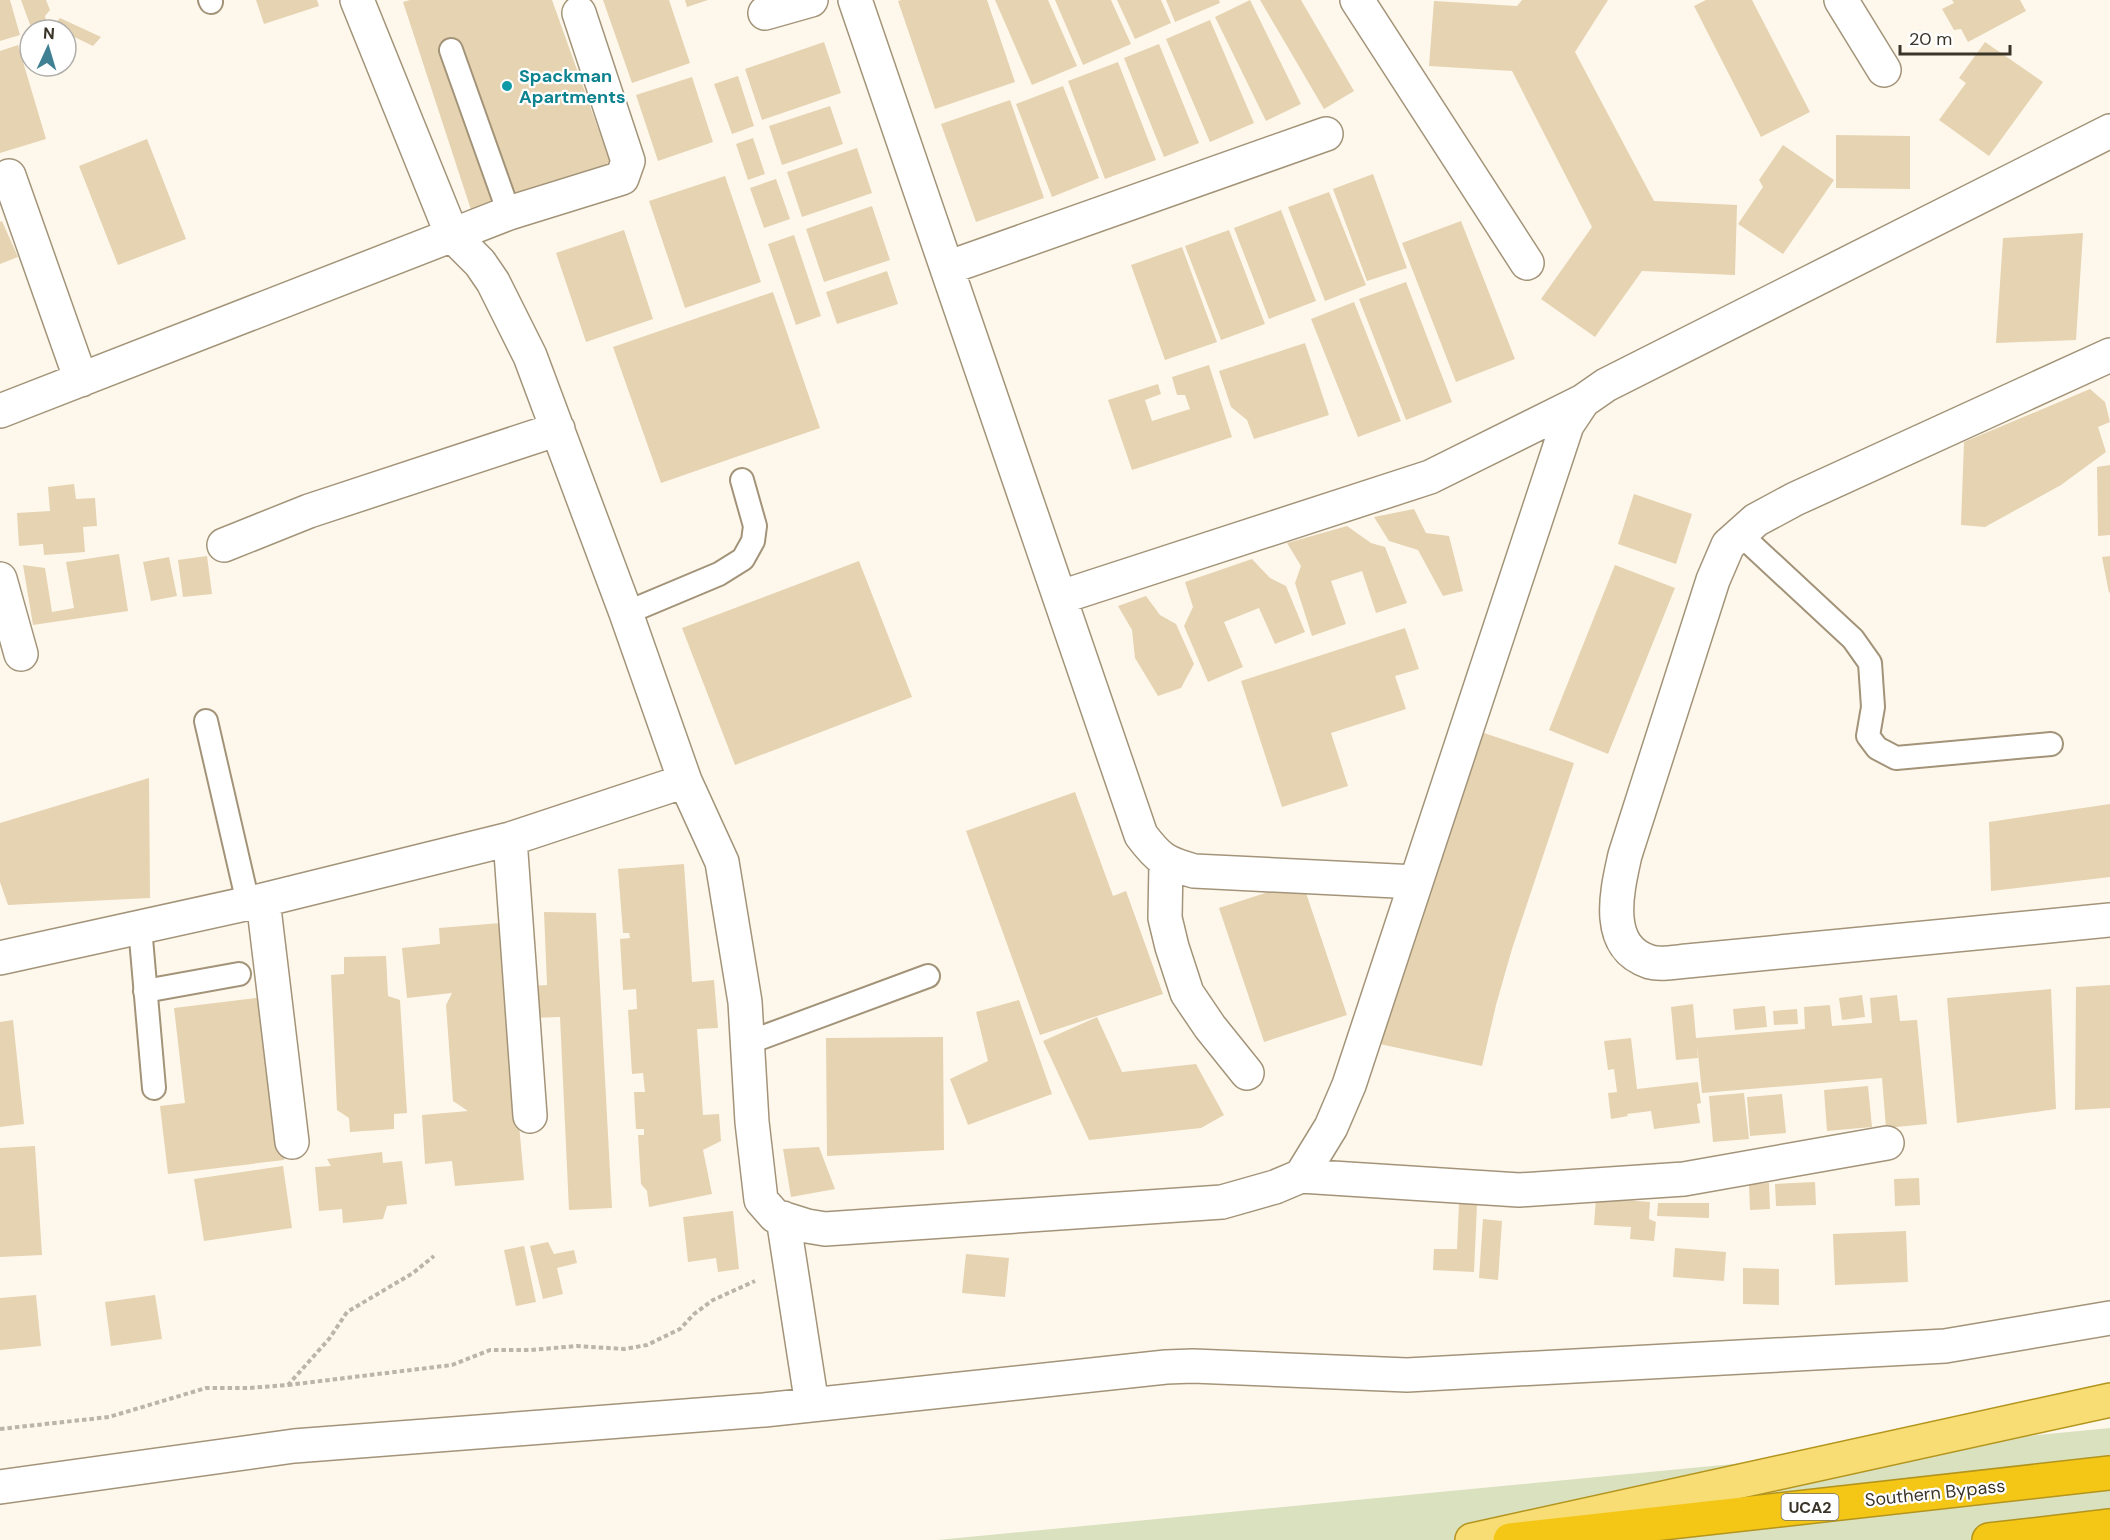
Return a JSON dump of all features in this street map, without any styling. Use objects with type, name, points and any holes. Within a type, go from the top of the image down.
[{"type":"highway","name":"Southern Bypass","points":[[1510,1540],[2110,1473]]},
{"type":"highway","points":[[1989,1540],[2110,1526]]},
{"type":"main road","points":[[1472,1540],[2110,1400]]},
{"type":"street","points":[[357,0],[452,235],[480,263],[493,282],[530,356],[626,613],[685,781],[722,862],[745,1002],[752,1122],[761,1200],[775,1216],[825,1229],[1222,1202],[1275,1187],[1301,1176],[1520,1190],[1684,1179],[1887,1143]]},
{"type":"street","points":[[765,12],[811,0]]},
{"type":"street","points":[[855,0],[1141,835],[1166,863],[1194,871],[1416,882]]},
{"type":"street","points":[[1841,0],[1884,70]]},
{"type":"street","points":[[1363,2],[1527,263]]},
{"type":"street","points":[[0,411],[509,213],[622,178],[628,160],[579,13]]},
{"type":"street","points":[[1061,597],[1430,477],[1583,401],[1606,385],[2110,131]]},
{"type":"street","points":[[947,268],[1326,134]]},
{"type":"street","points":[[9,176],[81,380]]},
{"type":"street","points":[[2110,355],[1795,499],[1756,520],[1728,545],[1713,580],[1625,855],[1616,894],[1618,932],[1634,954],[1652,963],[2110,920]]},
{"type":"street","points":[[1301,1176],[1330,1127],[1349,1085],[1567,425],[1583,401]]},
{"type":"street","points":[[224,545],[319,508],[558,429]]},
{"type":"street","points":[[0,579],[21,654]]},
{"type":"street","points":[[0,958],[256,902],[510,839],[685,781]]},
{"type":"street","points":[[510,839],[530,1116]]},
{"type":"street","points":[[1166,863],[1165,918],[1172,947],[1188,993],[1210,1027],[1247,1073]]},
{"type":"street","points":[[256,902],[292,1142]]},
{"type":"street","points":[[783,1218],[812,1405]]},
{"type":"street","points":[[0,1487],[294,1446],[812,1405],[1166,1367],[1192,1366],[1407,1375],[1945,1346],[2110,1318]]},
{"type":"lane","points":[[451,50],[509,213]]},
{"type":"lane","points":[[626,613],[719,574],[743,559],[753,541],[755,526],[742,480]]},
{"type":"lane","points":[[1740,534],[1853,639],[1870,663],[1873,708],[1868,736],[1877,748],[1896,758],[2051,744]]},
{"type":"lane","points":[[206,721],[256,902]]},
{"type":"lane","points":[[140,927],[154,1088]]},
{"type":"lane","points":[[145,991],[239,974]]},
{"type":"lane","points":[[747,1042],[928,976]]},
{"type":"path","points":[[288,1385],[329,1339],[347,1312],[413,1273],[434,1256]]},
{"type":"path","points":[[0,1429],[109,1417],[206,1388],[288,1385],[452,1365],[490,1350],[531,1350],[577,1346],[624,1349],[647,1345],[680,1329],[694,1314],[713,1300],[754,1281]]},
{"type":"green space","points":[[2110,1428],[2110,1540],[937,1540]]},
{"type":"building","points":[[0,0],[10,0],[18,36],[0,41]]},
{"type":"building","points":[[21,0],[46,0],[50,10],[45,18],[28,18]]},
{"type":"building","points":[[256,0],[317,0],[319,6],[264,24]]},
{"type":"building","name":"Spackman Apartments","points":[[410,0],[552,0],[613,170],[473,216],[403,2]]},
{"type":"building","points":[[603,0],[669,0],[690,63],[632,83]]},
{"type":"building","points":[[685,0],[708,0],[687,7]]},
{"type":"building","points":[[987,0],[1015,82],[935,109],[898,1]]},
{"type":"building","points":[[995,0],[1048,0],[1077,66],[1032,85]]},
{"type":"building","points":[[1055,0],[1111,0],[1131,44],[1083,65]]},
{"type":"building","points":[[1117,0],[1161,0],[1171,23],[1135,39]]},
{"type":"building","points":[[1166,0],[1219,0],[1220,3],[1175,22]]},
{"type":"building","points":[[1250,0],[1301,104],[1266,121],[1215,17]]},
{"type":"building","points":[[1260,0],[1301,0],[1354,91],[1324,109]]},
{"type":"building","points":[[1522,0],[1608,0],[1575,52],[1654,201],[1737,205],[1735,275],[1642,271],[1595,337],[1541,299],[1592,227],[1512,71],[1429,66],[1434,1],[1517,6]]},
{"type":"building","points":[[1706,0],[1752,0],[1810,112],[1761,137],[1694,6]]},
{"type":"building","points":[[1952,0],[2020,0],[2026,11],[1968,42],[1961,29],[1954,30],[1942,9],[1954,3]]},
{"type":"building","points":[[1210,20],[1254,123],[1210,142],[1166,39]]},
{"type":"building","points":[[78,26],[101,37],[93,46],[78,39]]},
{"type":"building","points":[[824,42],[841,93],[762,120],[745,69]]},
{"type":"building","points":[[1985,42],[2043,82],[1989,156],[1939,120],[1966,83],[1959,78]]},
{"type":"building","points":[[1159,44],[1199,143],[1164,157],[1124,58]]},
{"type":"building","points":[[18,45],[18,78],[28,78],[46,139],[0,153],[0,51]]},
{"type":"building","points":[[1118,62],[1156,160],[1105,179],[1068,81]]},
{"type":"building","points":[[738,76],[754,126],[732,134],[714,84]]},
{"type":"building","points":[[692,77],[713,142],[658,161],[636,95]]},
{"type":"building","points":[[1063,86],[1099,178],[1052,197],[1016,104]]},
{"type":"building","points":[[1010,100],[1044,198],[976,222],[941,124]]},
{"type":"building","points":[[830,106],[843,144],[782,165],[769,126]]},
{"type":"building","points":[[1836,135],[1910,136],[1910,189],[1836,188]]},
{"type":"building","points":[[753,138],[765,174],[748,180],[736,144]]},
{"type":"building","points":[[147,139],[186,239],[118,265],[79,166]]},
{"type":"building","points":[[1783,145],[1834,180],[1783,254],[1738,224],[1763,187],[1759,180]]},
{"type":"building","points":[[857,148],[872,193],[802,217],[787,172]]},
{"type":"building","points":[[1373,174],[1407,268],[1367,281],[1333,189]]},
{"type":"building","points":[[725,176],[761,282],[685,308],[649,201]]},
{"type":"building","points":[[776,179],[790,219],[764,228],[750,188]]},
{"type":"building","points":[[1329,192],[1366,285],[1325,301],[1288,207]]},
{"type":"building","points":[[872,206],[890,260],[824,282],[806,229]]},
{"type":"building","points":[[1281,210],[1316,301],[1269,319],[1234,228]]},
{"type":"building","points":[[2,221],[18,257],[0,264],[0,222]]},
{"type":"building","points":[[1461,221],[1515,359],[1456,382],[1402,243]]},
{"type":"building","points":[[624,230],[653,319],[586,342],[556,253]]},
{"type":"building","points":[[1229,230],[1265,324],[1221,340],[1185,246]]},
{"type":"building","points":[[2083,233],[2076,340],[1996,343],[2003,238]]},
{"type":"building","points":[[794,235],[821,316],[796,325],[768,244]]},
{"type":"building","points":[[1182,247],[1217,342],[1165,360],[1131,265]]},
{"type":"building","points":[[887,271],[898,304],[837,324],[826,292]]},
{"type":"building","points":[[1406,282],[1452,402],[1406,420],[1359,299]]},
{"type":"building","points":[[773,292],[820,428],[661,483],[613,347]]},
{"type":"building","points":[[1354,302],[1401,421],[1358,437],[1311,319]]},
{"type":"building","points":[[1305,343],[1329,415],[1254,439],[1247,420],[1231,407],[1219,371]]},
{"type":"building","points":[[1209,365],[1232,437],[1132,470],[1108,400],[1158,384],[1161,394],[1145,400],[1152,421],[1190,409],[1185,395],[1177,395],[1172,377]]},
{"type":"building","points":[[2090,389],[2105,402],[2110,422],[2098,427],[2106,452],[2061,485],[1985,527],[1961,525],[1964,442]]},
{"type":"building","points":[[2110,465],[2110,535],[2098,536],[2097,467]]},
{"type":"building","points":[[74,484],[76,499],[95,498],[97,526],[83,527],[85,552],[44,555],[43,544],[19,546],[17,513],[50,511],[48,487]]},
{"type":"building","points":[[1634,494],[1692,514],[1676,564],[1618,544]]},
{"type":"building","points":[[1414,509],[1426,533],[1449,536],[1463,591],[1443,596],[1418,550],[1389,541],[1374,517]]},
{"type":"building","points":[[1347,526],[1371,543],[1385,547],[1407,603],[1376,613],[1362,571],[1331,581],[1346,624],[1312,636],[1295,583],[1301,566],[1287,543]]},
{"type":"building","points":[[119,554],[128,611],[33,625],[23,565],[45,568],[52,612],[74,608],[66,562]]},
{"type":"building","points":[[207,556],[212,594],[183,597],[178,560]]},
{"type":"building","points":[[2110,556],[2110,592],[2109,593],[2102,557]]},
{"type":"building","points":[[169,557],[177,596],[151,601],[143,562]]},
{"type":"building","points":[[1252,559],[1270,578],[1286,586],[1305,632],[1275,644],[1259,608],[1224,622],[1243,667],[1208,682],[1184,626],[1193,607],[1185,582]]},
{"type":"building","points":[[859,561],[912,697],[735,765],[682,628]]},
{"type":"building","points":[[1615,565],[1675,588],[1608,754],[1549,730]]},
{"type":"building","points":[[1146,596],[1160,615],[1176,624],[1194,664],[1181,688],[1158,696],[1135,658],[1132,630],[1118,606]]},
{"type":"building","points":[[1405,628],[1419,669],[1395,676],[1406,709],[1331,733],[1348,786],[1282,807],[1241,681]]},
{"type":"building","points":[[1475,730],[1574,763],[1512,949],[1482,1066],[1375,1043]]},
{"type":"building","points":[[149,778],[150,898],[8,905],[0,882],[0,823]]},
{"type":"building","points":[[1075,792],[1113,896],[1126,891],[1163,994],[1040,1035],[966,831]]},
{"type":"building","points":[[2110,804],[2110,877],[1991,891],[1989,822]]},
{"type":"building","points":[[684,864],[692,982],[714,980],[718,1028],[697,1029],[703,1115],[719,1114],[721,1141],[703,1150],[712,1194],[649,1207],[647,1191],[641,1184],[638,1135],[644,1135],[644,1129],[636,1129],[634,1092],[645,1092],[643,1073],[632,1074],[628,1010],[637,1009],[636,989],[623,990],[620,939],[630,938],[629,933],[623,933],[618,869]]},
{"type":"building","points":[[1302,881],[1347,1015],[1264,1042],[1219,908]]},
{"type":"building","points":[[544,912],[596,913],[612,1208],[569,1210],[560,1017],[531,1018],[529,986],[547,985]]},
{"type":"building","points":[[501,923],[524,1180],[455,1186],[452,1161],[425,1164],[422,1115],[468,1111],[453,1101],[446,1005],[452,993],[407,998],[402,948],[440,944],[439,928]]},
{"type":"building","points":[[386,956],[388,996],[400,1000],[407,1113],[394,1114],[394,1129],[350,1132],[349,1118],[337,1110],[331,975],[344,974],[344,957]]},
{"type":"building","points":[[2110,985],[2110,1108],[2075,1110],[2076,987]]},
{"type":"building","points":[[2051,989],[2056,1109],[1957,1123],[1947,998]]},
{"type":"building","points":[[1862,995],[1865,1017],[1842,1020],[1839,998]]},
{"type":"building","points":[[1897,995],[1900,1021],[1917,1020],[1927,1124],[1886,1128],[1882,1078],[1702,1093],[1697,1044],[1698,1058],[1676,1060],[1671,1007],[1693,1004],[1696,1038],[1805,1029],[1804,1007],[1830,1005],[1832,1026],[1872,1023],[1870,998]]},
{"type":"building","points":[[265,997],[284,1160],[168,1174],[160,1106],[185,1103],[174,1008]]},
{"type":"building","points":[[1019,1000],[1052,1094],[968,1125],[950,1079],[988,1061],[976,1012]]},
{"type":"building","points":[[1765,1006],[1767,1027],[1735,1030],[1733,1009]]},
{"type":"building","points":[[1797,1009],[1798,1024],[1774,1025],[1773,1011]]},
{"type":"building","points":[[1097,1017],[1122,1072],[1196,1064],[1224,1115],[1201,1128],[1089,1140],[1043,1041]]},
{"type":"building","points":[[13,1020],[24,1124],[0,1127],[0,1022]]},
{"type":"building","points":[[943,1037],[944,1150],[827,1156],[826,1038]]},
{"type":"building","points":[[1631,1038],[1637,1089],[1698,1082],[1701,1103],[1697,1104],[1700,1123],[1654,1129],[1651,1111],[1611,1119],[1608,1093],[1617,1092],[1614,1069],[1608,1070],[1604,1041]]},
{"type":"building","points":[[1868,1086],[1872,1127],[1827,1131],[1824,1090]]},
{"type":"building","points":[[1744,1093],[1749,1139],[1713,1142],[1709,1096]]},
{"type":"building","points":[[1782,1094],[1786,1133],[1750,1136],[1747,1097]]},
{"type":"building","points":[[35,1146],[42,1255],[0,1257],[0,1148]]},
{"type":"building","points":[[819,1147],[835,1189],[791,1197],[783,1149]]},
{"type":"building","points":[[382,1152],[383,1163],[402,1161],[407,1204],[387,1206],[383,1219],[343,1223],[342,1209],[319,1211],[315,1167],[331,1166],[327,1159]]},
{"type":"building","points":[[283,1166],[292,1228],[204,1241],[194,1179]]},
{"type":"building","points":[[1919,1178],[1920,1205],[1895,1206],[1894,1179]]},
{"type":"building","points":[[1815,1182],[1816,1205],[1776,1206],[1775,1184]]},
{"type":"building","points":[[1769,1183],[1770,1209],[1750,1210],[1749,1184]]},
{"type":"building","points":[[1596,1198],[1650,1202],[1649,1219],[1656,1222],[1654,1241],[1630,1239],[1631,1227],[1594,1225]]},
{"type":"building","points":[[1459,1203],[1477,1204],[1474,1272],[1433,1270],[1434,1249],[1457,1249]]},
{"type":"building","points":[[1658,1203],[1709,1203],[1709,1218],[1657,1216]]},
{"type":"building","points":[[733,1211],[739,1269],[718,1272],[716,1258],[688,1262],[683,1217]]},
{"type":"building","points":[[1483,1219],[1502,1221],[1498,1280],[1479,1278]]},
{"type":"building","points":[[1906,1231],[1908,1282],[1835,1285],[1833,1234]]},
{"type":"building","points":[[548,1242],[554,1254],[574,1250],[577,1263],[557,1268],[563,1294],[543,1299],[530,1246]]},
{"type":"building","points":[[524,1246],[536,1302],[516,1306],[504,1250]]},
{"type":"building","points":[[1675,1248],[1726,1252],[1724,1281],[1673,1277]]},
{"type":"building","points":[[966,1254],[1009,1258],[1005,1297],[962,1293]]},
{"type":"building","points":[[1743,1268],[1779,1269],[1779,1305],[1743,1304]]},
{"type":"building","points":[[36,1295],[41,1346],[0,1350],[0,1298]]},
{"type":"building","points":[[155,1295],[162,1339],[111,1346],[105,1302]]},
{"type":"place","name":"Spackman Apartments","points":[[507,86]]}]
